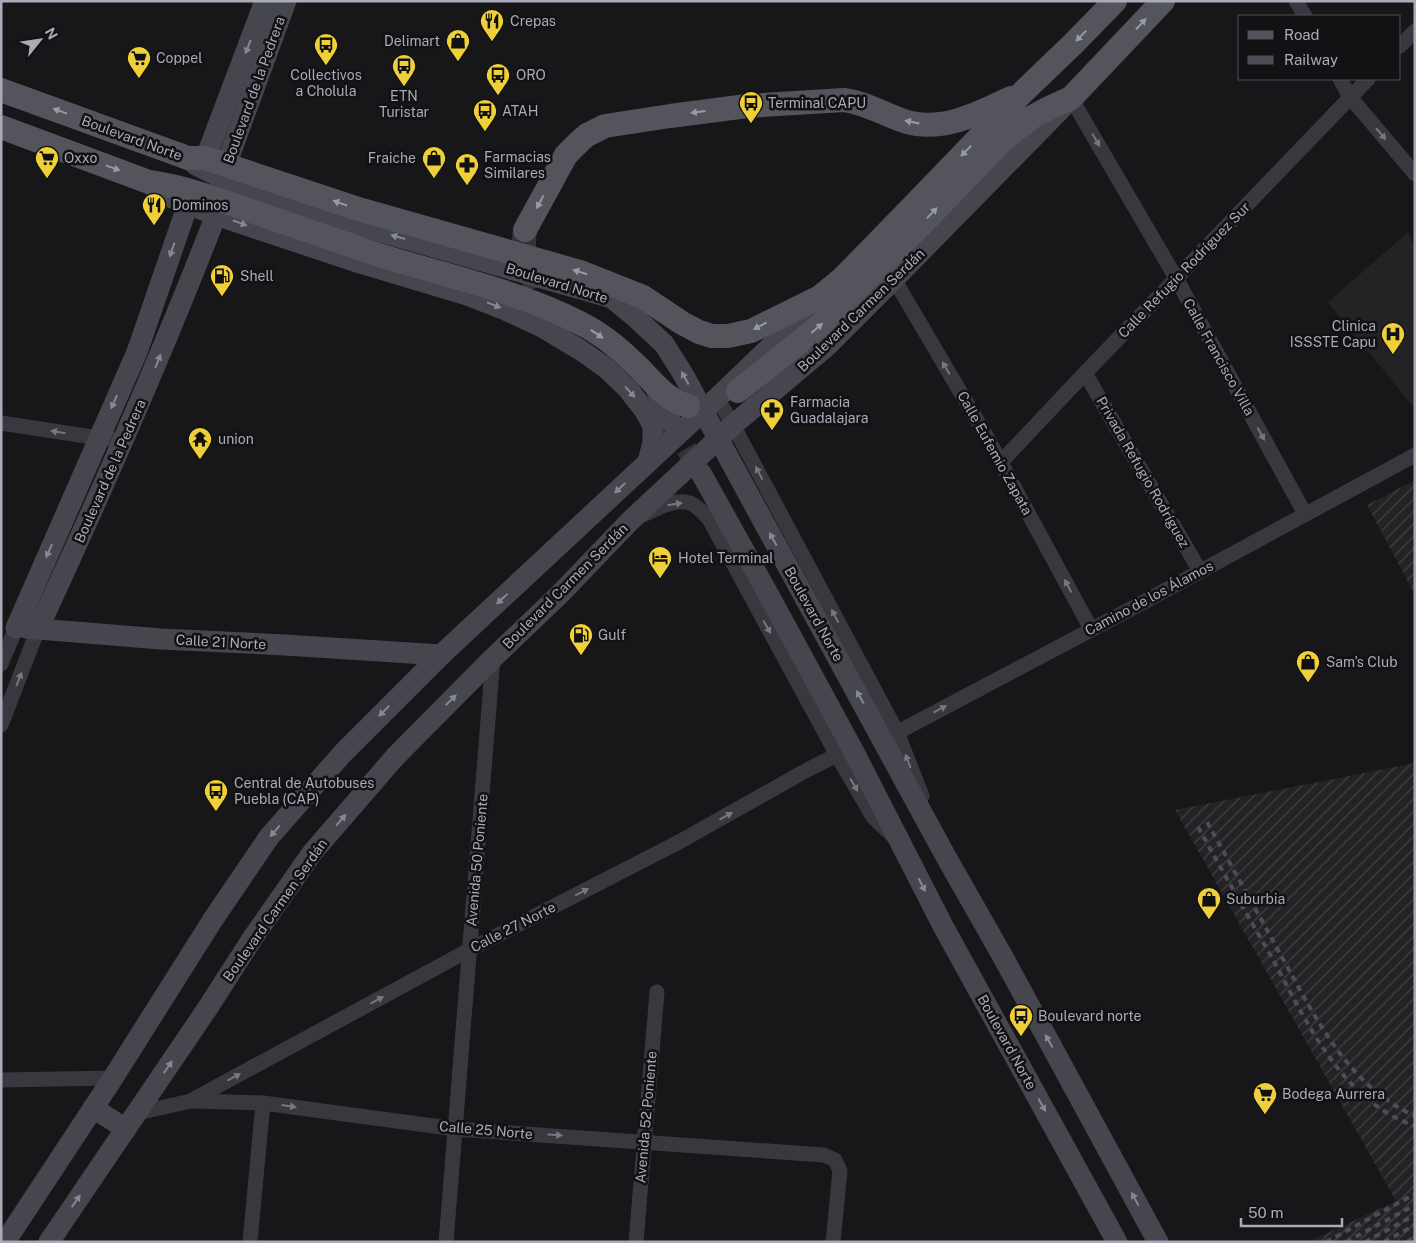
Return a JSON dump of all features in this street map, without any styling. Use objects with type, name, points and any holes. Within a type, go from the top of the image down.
[{"type":"main road","name":"Boulevard de la Pedrera","points":[[209,166],[265,1]]},
{"type":"main road","name":"Boulevard de la Pedrera","points":[[209,166],[286,1]]},
{"type":"main road","points":[[728,395],[820,297],[843,278],[1024,91],[1115,1]]},
{"type":"main road","name":"Boulevard Carmen Serdán","points":[[55,1236],[252,939],[312,853],[395,757],[493,658],[561,593],[630,521],[734,425],[826,347],[1072,98],[1163,1]]},
{"type":"main road","name":"Boulevard Norte","points":[[1,90],[209,166],[346,222],[612,298],[653,333],[673,357],[742,482],[890,736],[945,855],[1003,957],[1158,1242]]},
{"type":"main road","points":[[525,230],[566,155],[580,141],[604,126],[746,106],[844,100],[856,101],[906,121],[920,124],[936,124],[972,116],[1024,91]]},
{"type":"main road","points":[[5,1242],[113,1078],[212,921],[269,837],[343,753],[441,655],[648,462],[728,395],[818,327],[924,222],[1004,138],[1032,117],[1051,106],[1072,98]]},
{"type":"main road","name":"Boulevard Norte","points":[[1,127],[149,182],[169,185],[223,201],[374,253],[548,303],[597,333],[634,363],[653,382],[670,422]]},
{"type":"main road","points":[[209,166],[580,272],[643,297],[682,323],[712,336],[728,336],[751,331],[820,297]]},
{"type":"main road","points":[[149,182],[159,193],[216,215],[360,263],[467,295],[542,327],[582,350],[606,368],[628,389],[646,411],[653,426],[653,442],[648,462]]},
{"type":"main road","name":"Boulevard de la Pedrera","points":[[8,627],[99,438],[142,337],[188,204]]},
{"type":"main road","name":"Boulevard de la Pedrera","points":[[38,629],[101,494],[156,365],[216,215]]},
{"type":"main road","points":[[653,382],[672,400],[688,406]]},
{"type":"main road","name":"Boulevard Norte","points":[[700,473],[776,607],[854,752],[943,926],[1117,1242]]},
{"type":"main road","name":"Calle 21 Norte","points":[[8,627],[160,639],[441,655]]},
{"type":"main road","points":[[93,1108],[132,1121]]},
{"type":"street","points":[[1296,1],[1304,15]]},
{"type":"street","points":[[1401,45],[1415,31]]},
{"type":"street","points":[[1341,80],[1350,97],[1415,174]]},
{"type":"street","name":"Calle Refugio Rodríguez Sur","points":[[1001,462],[1367,80]]},
{"type":"street","name":"Calle Francisco Villa","points":[[1072,98],[1176,278],[1305,514]]},
{"type":"street","name":"Calle Eufemio Zapata","points":[[894,279],[1001,462],[1091,629]]},
{"type":"street","name":"Privada Refugio Rodríguez","points":[[1085,373],[1200,571]]},
{"type":"street","name":"Boulevard Norte","points":[[728,395],[734,425],[890,736]]},
{"type":"street","points":[[1,423],[123,440]]},
{"type":"street","name":"Camino de los Álamos","points":[[890,736],[1415,455]]},
{"type":"street","name":"Boulevard Norte","points":[[630,521],[674,503],[689,503],[698,508],[709,519],[837,755],[873,817],[900,842]]},
{"type":"street","name":"Boulevard de la Pedrera","points":[[1,664],[8,627]]},
{"type":"street","name":"Boulevard de la Pedrera","points":[[1,725],[38,629]]},
{"type":"street","name":"Avenida 50 Poniente","points":[[446,1242],[493,658]]},
{"type":"street","name":"Calle 27 Norte","points":[[191,1101],[469,950],[679,842],[837,755]]},
{"type":"street","name":"Avenida 52 Poniente","points":[[636,1242],[657,992]]},
{"type":"street","points":[[1,1080],[113,1078]]},
{"type":"street","name":"Calle 25 Norte","points":[[132,1121],[191,1101],[263,1103],[456,1128],[824,1155],[835,1160],[840,1171],[833,1242]]},
{"type":"street","points":[[250,1242],[263,1103]]},
{"type":"shaded area","name":"Clinica ISSSTE Capu","points":[[1408,232],[1415,248],[1415,409],[1328,302]]},
{"type":"shaded area","points":[[1415,480],[1415,595],[1367,505]]},
{"type":"shaded area","points":[[1415,763],[1415,1242],[1308,1242],[1396,1201],[1175,810]]},
{"type":"tunnel","points":[[525,230],[525,256],[532,278],[541,294]]},
{"type":"tunnel","points":[[670,421],[701,473]]},
{"type":"railway","points":[[1207,822],[1305,999],[1334,1046],[1370,1086],[1391,1103],[1415,1116]]},
{"type":"railway","points":[[1198,827],[1312,1031],[1328,1055],[1346,1078],[1366,1097],[1389,1114],[1415,1126]]},
{"type":"railway","points":[[1326,1242],[1415,1194]]},
{"type":"railway","points":[[1346,1242],[1415,1205]]},
{"type":"railway","points":[[1365,1242],[1415,1215]]},
{"type":"railway","points":[[1384,1242],[1415,1225]]},
{"type":"railway","points":[[1407,1242],[1415,1237]]},
{"type":"place","name":"Crepas","points":[[492,42]]},
{"type":"place","name":"Delimart","points":[[458,62]]},
{"type":"place","name":"Collectivos a Cholula","points":[[326,66]]},
{"type":"place","name":"Coppel","points":[[139,79]]},
{"type":"place","name":"ETN Turistar","points":[[404,87]]},
{"type":"place","name":"ORO","points":[[498,96]]},
{"type":"place","name":"Terminal CAPU","points":[[751,124]]},
{"type":"place","name":"ATAH","points":[[485,132]]},
{"type":"place","name":"Oxxo","points":[[47,179]]},
{"type":"place","name":"Fraiche","points":[[434,179]]},
{"type":"place","name":"Farmacias Similares","points":[[467,186]]},
{"type":"place","name":"Dominos","points":[[154,226]]},
{"type":"place","name":"Shell","points":[[222,297]]},
{"type":"place","name":"Clinica ISSSTE Capu","points":[[1393,355]]},
{"type":"place","name":"Farmacia Guadalajara","points":[[772,431]]},
{"type":"place","name":"union","points":[[200,460]]},
{"type":"place","name":"Hotel Terminal","points":[[660,579]]},
{"type":"place","name":"Gulf","points":[[581,656]]},
{"type":"place","name":"Sam's Club","points":[[1308,683]]},
{"type":"place","name":"Central de Autobuses Puebla (CAP)","points":[[216,812]]},
{"type":"place","name":"Suburbia","points":[[1209,920]]},
{"type":"place","name":"Boulevard norte","points":[[1021,1037]]},
{"type":"place","name":"Bodega Aurrera","points":[[1265,1115]]}]
